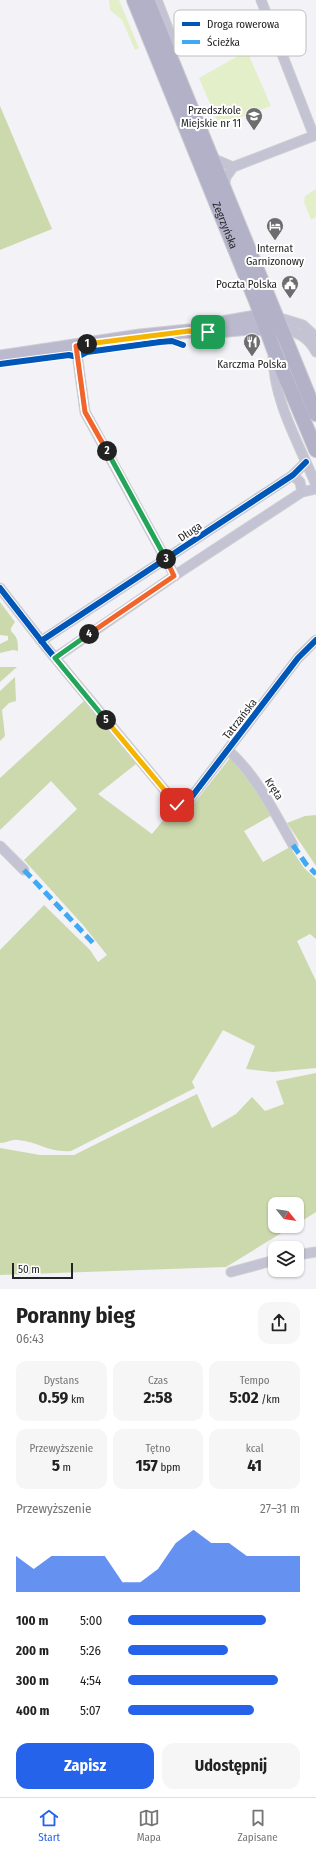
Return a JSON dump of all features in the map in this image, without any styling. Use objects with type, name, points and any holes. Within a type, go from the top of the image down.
[{"type":"main road","name":"Zegrzyńska","points":[[134,0],[274,350],[316,450]]},
{"type":"main road","name":"Zegrzyńska","points":[[147,0],[279,323],[314,403]]},
{"type":"main road","points":[[0,357],[189,331],[208,332],[248,328],[263,322],[279,323]]},
{"type":"street","points":[[157,0],[169,31],[169,52]]},
{"type":"street","points":[[260,0],[264,10]]},
{"type":"street","points":[[224,188],[226,177],[233,167],[315,135],[283,56]]},
{"type":"street","points":[[212,158],[233,167]]},
{"type":"street","points":[[279,323],[303,325],[316,337]]},
{"type":"street","points":[[279,323],[289,330],[303,336],[316,352]]},
{"type":"street","points":[[76,346],[85,412],[174,576]]},
{"type":"street","points":[[274,350],[273,370],[278,393],[316,485]]},
{"type":"street","name":"Długa","points":[[41,641],[293,475],[306,462]]},
{"type":"street","points":[[293,475],[300,482],[302,492]]},
{"type":"street","points":[[0,588],[55,658],[174,576],[302,492],[316,489]]},
{"type":"street","name":"Tatrzańska","points":[[55,658],[177,805],[182,805],[190,799],[298,658],[316,640]]},
{"type":"street","name":"Kręta","points":[[228,750],[245,767],[268,801],[293,845]]},
{"type":"street","points":[[0,846],[24,870]]},
{"type":"street","points":[[304,1254],[316,1252]]},
{"type":"street","points":[[231,1272],[268,1262]]},
{"type":"green space","points":[[109,0],[119,0],[139,48],[135,50],[122,20],[110,10]]},
{"type":"green space","points":[[238,56],[249,56],[271,106],[219,125],[199,78]]},
{"type":"green space","points":[[0,106],[52,229],[0,250]]},
{"type":"green space","points":[[316,189],[316,217],[311,220],[304,202],[305,196]]},
{"type":"green space","points":[[0,602],[15,622],[11,628],[11,631],[17,640],[18,651],[13,650],[0,653],[0,644],[8,640],[8,636],[0,635]]},
{"type":"green space","points":[[0,667],[17,667],[0,682]]},
{"type":"green space","points":[[15,677],[16,701],[9,703],[2,710],[5,736],[0,741],[0,691]]},
{"type":"green space","points":[[84,701],[136,764],[98,794],[152,834],[173,808],[184,816],[230,758],[255,788],[272,815],[244,831],[263,862],[290,847],[304,868],[316,879],[316,939],[310,934],[297,941],[316,981],[316,1068],[273,1072],[246,1069],[255,1046],[223,1030],[192,1082],[195,1088],[71,1151],[63,1151],[18,1140],[0,1143],[0,950],[44,905],[90,950],[98,962],[107,955],[83,925],[24,860],[77,809],[51,781],[0,830],[0,778]]},
{"type":"green space","points":[[316,815],[316,866],[287,823],[305,816]]},
{"type":"green space","points":[[316,1073],[316,1212],[304,1220],[304,1197],[268,1197],[268,1233],[282,1233],[226,1267],[0,1275],[0,1148],[40,1155],[74,1155],[197,1094],[212,1128],[236,1114],[252,1097],[265,1111],[284,1104],[276,1081]]},
{"type":"marked path","points":[[293,845],[306,864],[316,874]]},
{"type":"marked path","points":[[24,870],[94,944]]},
{"type":"cycle path","points":[[0,364],[69,355],[77,357],[87,352],[160,342],[172,341],[183,345]]},
{"type":"cycle path","points":[[76,346],[85,412],[175,576]]},
{"type":"cycle path","points":[[41,641],[293,475],[306,462]]},
{"type":"cycle path","points":[[0,588],[46,647],[179,806],[190,799],[298,658],[316,640]]},
{"type":"place","name":"Przedszkole Miejskie nr 11","points":[[254,131]]},
{"type":"place","name":"Internat Garnizonowy","points":[[275,241]]},
{"type":"place","name":"Poczta Polska","points":[[290,299]]},
{"type":"place","name":"Karczma Polska","points":[[252,357]]},
{"type":"route","points":[[177,805],[55,658],[174,576],[85,412],[76,346],[140,336],[189,331],[208,332]]}]
